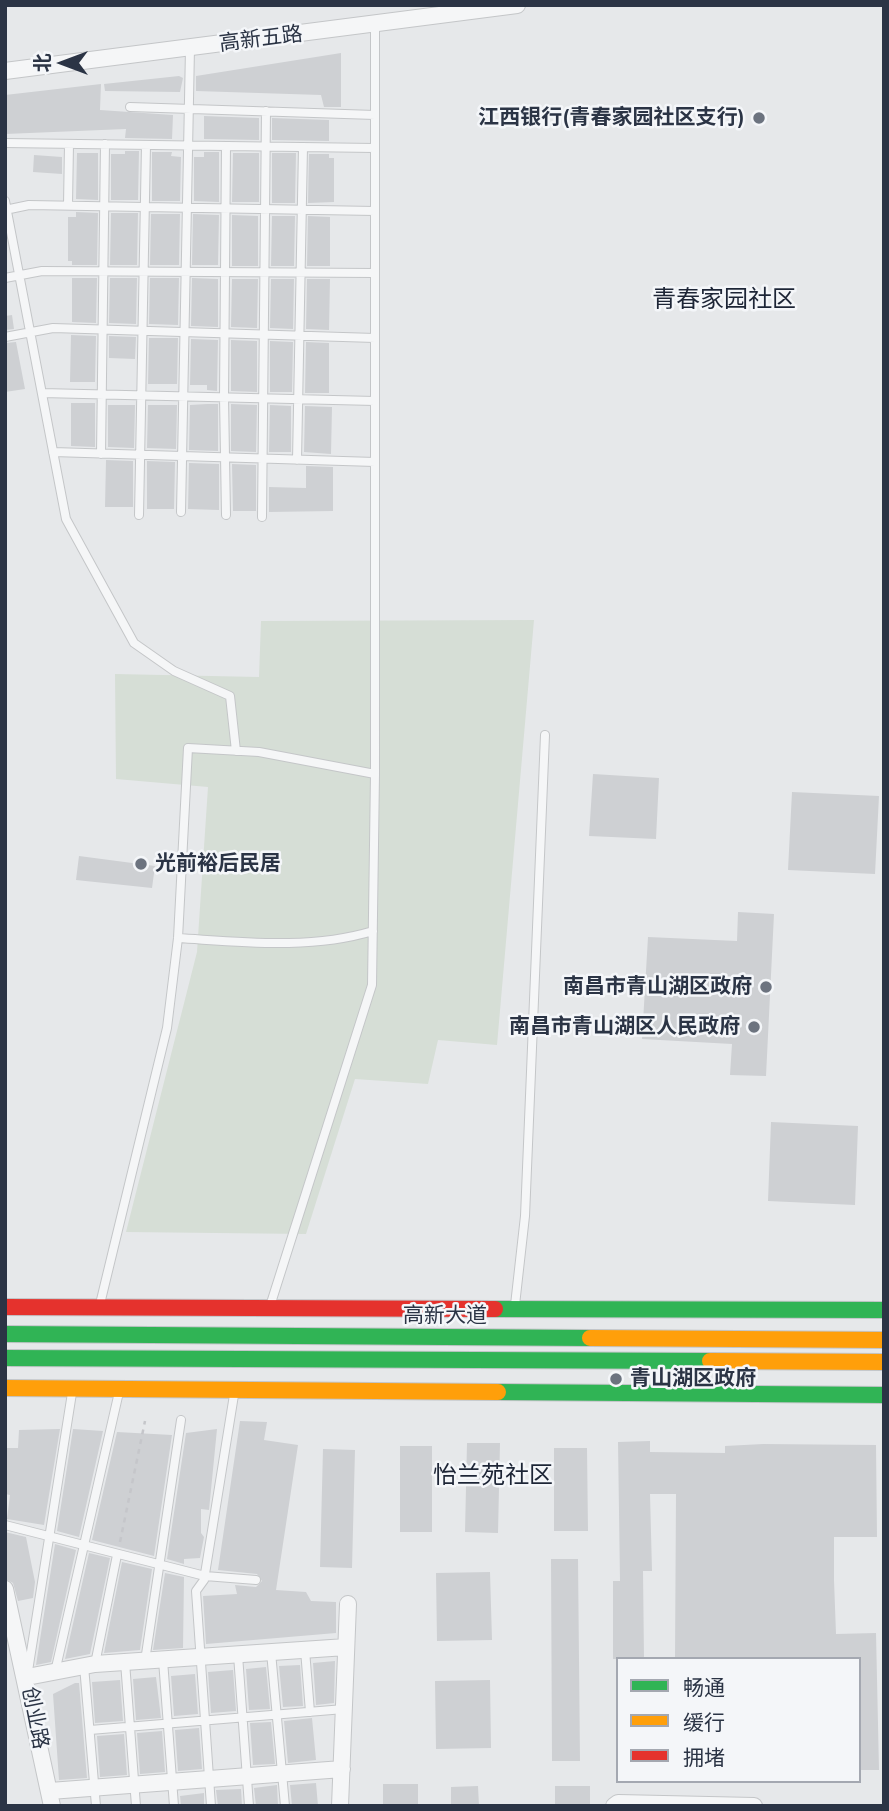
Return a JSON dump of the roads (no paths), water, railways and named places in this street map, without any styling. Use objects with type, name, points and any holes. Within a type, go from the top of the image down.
[{"type":"main road","points":[[5,1307],[884,1310]]},
{"type":"main road","name":"高新大道","points":[[5,1334],[884,1340]]},
{"type":"main road","name":"高新大道","points":[[5,1358],[884,1362]]},
{"type":"main road","points":[[5,1388],[884,1395]]},
{"type":"street","name":"高新五路","points":[[5,71],[517,5]]},
{"type":"street","name":"创业路","points":[[5,1589],[27,1677],[51,1799]]},
{"type":"street","points":[[340,1806],[348,1604]]},
{"type":"street","points":[[27,1677],[90,1665],[346,1647]]},
{"type":"street","points":[[51,1799],[95,1788],[342,1769]]},
{"type":"street","points":[[614,1806],[618,1803],[754,1806]]},
{"type":"lane","points":[[270,1306],[372,985],[375,774],[375,25]]},
{"type":"lane","points":[[181,512],[190,48]]},
{"type":"lane","points":[[130,107],[375,115]]},
{"type":"lane","points":[[262,517],[266,111]]},
{"type":"lane","points":[[5,143],[375,148]]},
{"type":"lane","points":[[68,205],[69,144]]},
{"type":"lane","points":[[101,454],[105,144]]},
{"type":"lane","points":[[139,515],[146,145]]},
{"type":"lane","points":[[226,146],[226,516]]},
{"type":"lane","points":[[297,460],[303,147]]},
{"type":"lane","points":[[236,751],[230,696],[174,671],[134,643],[66,519],[6,207],[68,205],[375,211]]},
{"type":"lane","points":[[5,278],[42,271],[375,274]]},
{"type":"lane","points":[[5,337],[53,328],[375,338]]},
{"type":"lane","points":[[42,393],[375,401]]},
{"type":"lane","points":[[53,452],[375,462]]},
{"type":"lane","points":[[515,1308],[525,1216],[545,735]]},
{"type":"lane","points":[[100,1307],[167,1028],[178,937],[188,748],[259,752],[375,774]]},
{"type":"lane","points":[[178,937],[262,943],[340,941],[373,931]]},
{"type":"lane","points":[[27,1677],[73,1388]]},
{"type":"lane","points":[[55,1672],[120,1388]]},
{"type":"lane","points":[[211,1806],[196,1591],[205,1577],[235,1389]]},
{"type":"lane","points":[[145,1661],[181,1420]]},
{"type":"lane","points":[[5,1525],[205,1577],[256,1580]]},
{"type":"lane","points":[[96,1806],[90,1730],[90,1665],[117,1555]]},
{"type":"lane","points":[[305,1650],[310,1712]]},
{"type":"lane","points":[[271,1652],[285,1806]]},
{"type":"lane","points":[[238,1654],[249,1806]]},
{"type":"lane","points":[[163,1660],[174,1806]]},
{"type":"lane","points":[[125,1662],[136,1806]]},
{"type":"lane","points":[[90,1730],[344,1709]]},
{"type":"place","name":"江西银行(青春家园社区支行)","points":[[759,118]]},
{"type":"place","name":"光前裕后民居","points":[[141,864]]},
{"type":"place","name":"南昌市青山湖区政府","points":[[766,987]]},
{"type":"place","name":"南昌市青山湖区人民政府","points":[[754,1027]]},
{"type":"place","name":"青山湖区政府","points":[[616,1379]]},
{"type":"district","name":"青春家园社区","points":[[724,300]]},
{"type":"district","name":"怡兰苑社区","points":[[493,1476]]}]
